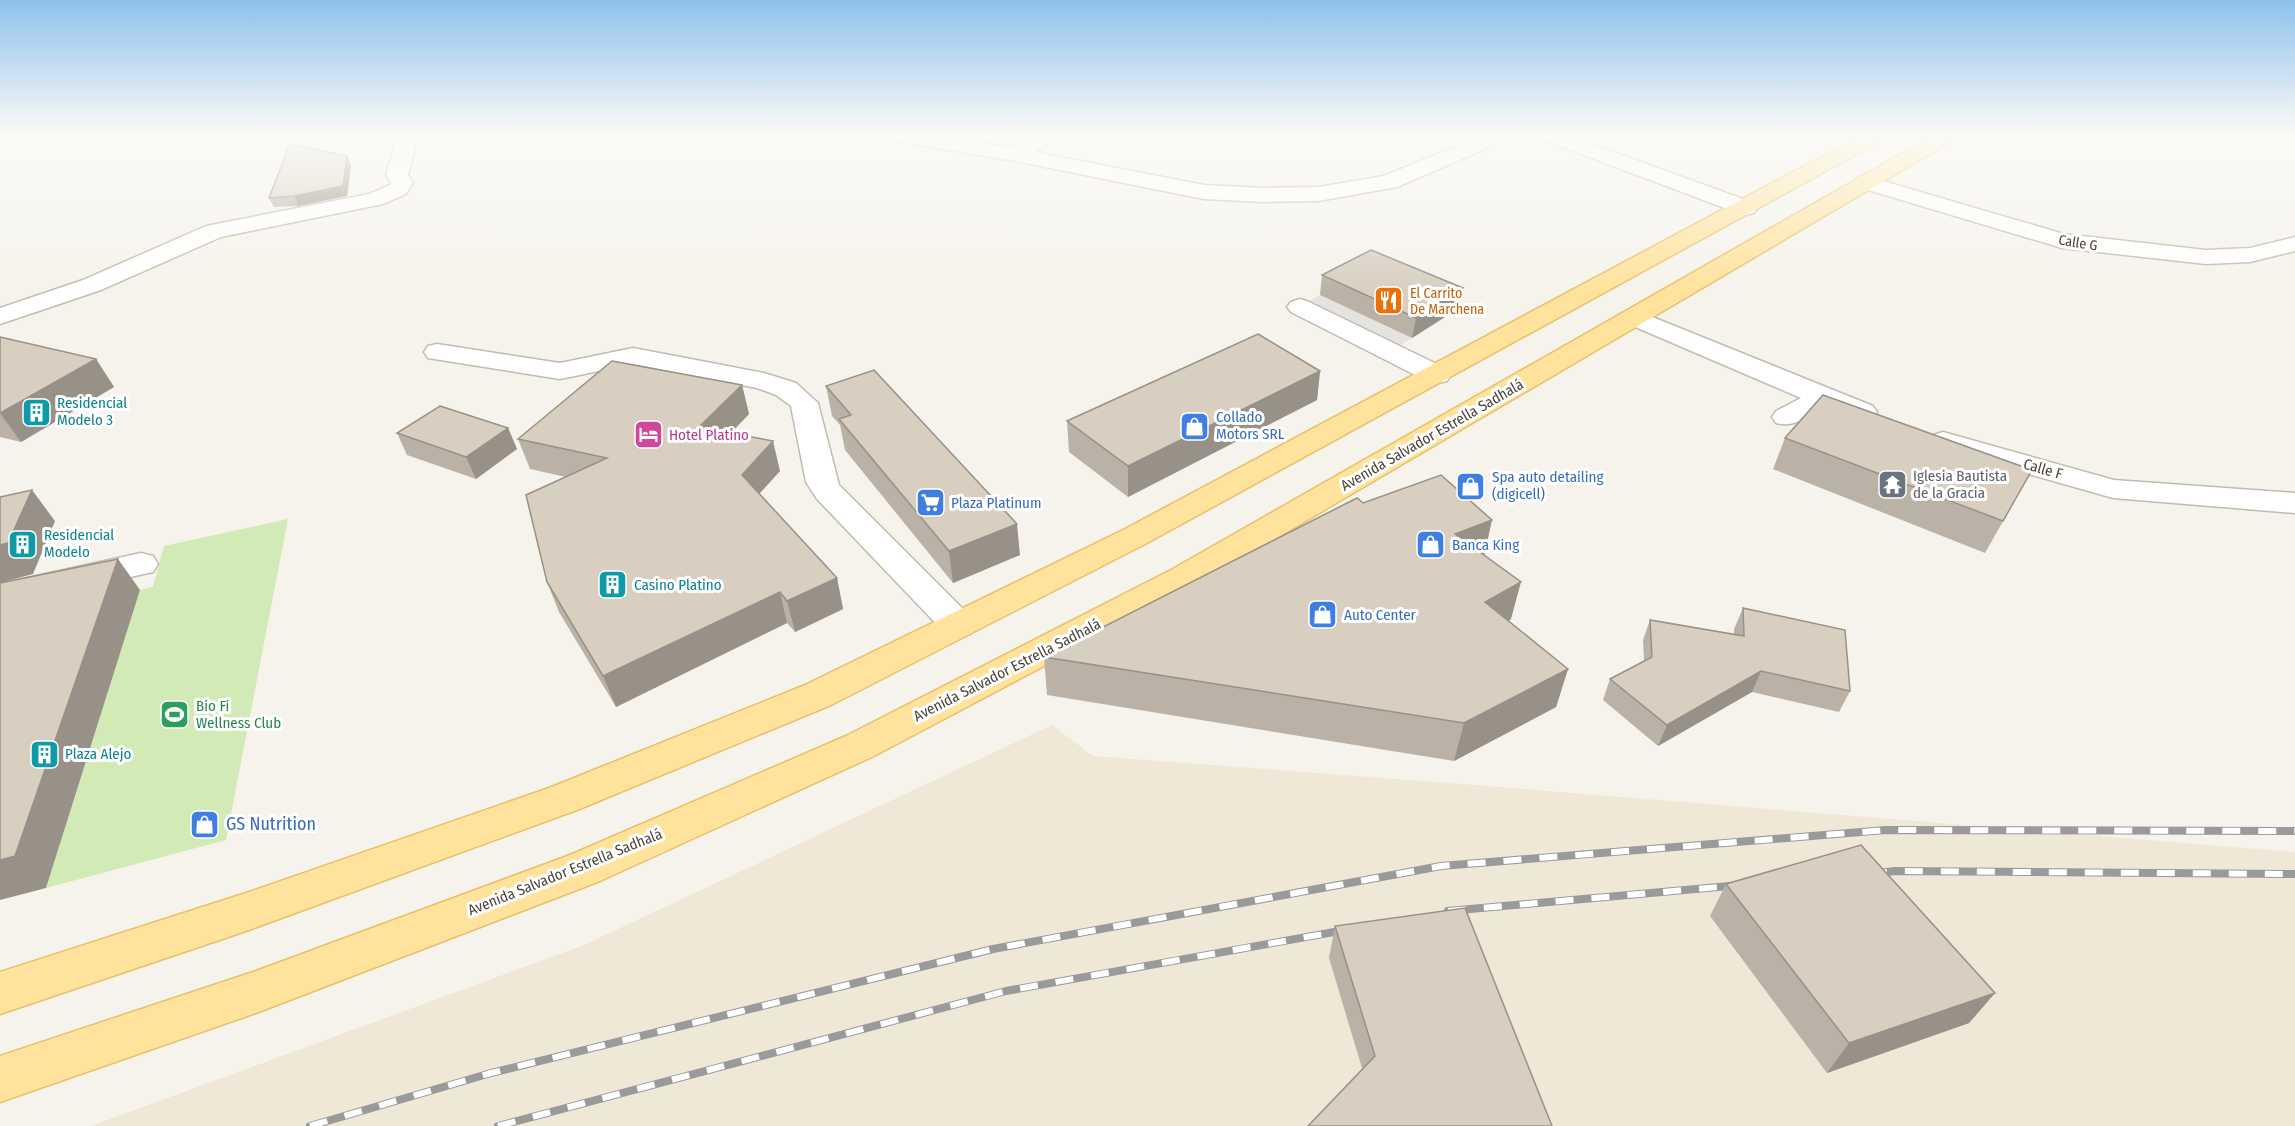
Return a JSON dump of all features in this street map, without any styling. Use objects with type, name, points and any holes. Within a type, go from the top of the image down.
[{"type":"main road","points":[[0,993],[246,912],[563,799],[818,695],[1136,536],[1785,186]]},
{"type":"main road","name":"Avenida Salvador Estrella Sadhalá","points":[[0,1079],[256,992],[585,868],[860,746],[1183,578],[1860,186]]},
{"type":"street","points":[[0,316],[92,285],[214,231],[375,199],[393,192],[399,186]]},
{"type":"street","points":[[1172,186],[1204,192],[1263,195],[1318,194],[1368,186]]},
{"type":"street","points":[[1687,186],[1746,207]]},
{"type":"street","name":"Calle G","points":[[1878,186],[2062,242],[2206,257],[2250,255],[2295,244]]},
{"type":"street","points":[[1300,308],[1437,375]]},
{"type":"street","points":[[1635,318],[1758,371],[1887,421]]},
{"type":"street","points":[[437,352],[560,371],[633,356],[764,381],[786,389],[804,404],[821,482],[828,492],[958,625]]},
{"type":"street","points":[[1786,417],[1824,397]]},
{"type":"street","name":"Calle F","points":[[1919,433],[2113,489],[2295,503]]},
{"type":"street","points":[[0,595],[141,564]]},
{"type":"shaded area","points":[[1320,295],[1412,338],[1399,346],[1306,303]]},
{"type":"shaded area","points":[[1052,725],[1093,756],[2295,852],[2295,1126],[91,1126],[584,945]]},
{"type":"green space","name":"Bio Fi Wellness Club","points":[[288,519],[226,840],[46,888],[140,590],[153,587],[164,546]]},
{"type":"building","points":[[274,186],[343,186],[294,196],[269,198]]},
{"type":"building","points":[[1371,250],[1463,288],[1416,318],[1322,275]]},
{"type":"building","points":[[1258,334],[1320,371],[1128,466],[1067,421]]},
{"type":"building","points":[[0,337],[96,359],[0,413]]},
{"type":"building","points":[[612,361],[742,385],[699,427],[773,441],[742,475],[837,578],[787,601],[780,592],[603,676],[547,582],[526,495],[607,458],[518,439]]},
{"type":"building","name":"Plaza Platinum","points":[[874,370],[1017,524],[949,551],[839,419],[851,415],[826,386]]},
{"type":"building","points":[[1823,395],[2032,470],[2003,521],[1785,438]]},
{"type":"building","points":[[440,406],[508,428],[466,457],[397,433]]},
{"type":"building","points":[[1441,475],[1492,520],[1455,534],[1521,582],[1485,602],[1568,669],[1464,723],[1044,657],[1357,498],[1363,503]]},
{"type":"building","points":[[32,490],[8,543],[0,545],[0,497]]},
{"type":"building","points":[[118,559],[15,856],[0,860],[0,583]]},
{"type":"building","points":[[1743,608],[1845,630],[1850,691],[1761,671],[1667,725],[1610,679],[1652,657],[1650,620],[1744,636]]},
{"type":"building","points":[[1861,845],[1995,993],[1849,1043],[1726,884]]},
{"type":"building","points":[[1465,908],[1552,1126],[1308,1126],[1375,1056],[1335,926]]},
{"type":"railway","points":[[310,1126],[491,1073],[993,949],[1441,866],[1886,830],[2295,831]]},
{"type":"railway","points":[[1869,874],[1895,871],[2295,874]]},
{"type":"railway","points":[[1448,911],[1741,885]]},
{"type":"railway","points":[[498,1126],[1006,991],[1351,929]]},
{"type":"place","name":"El Carrito De Marchena","points":[[1389,301]]},
{"type":"place","name":"Residencial Modelo 3","points":[[36,412]]},
{"type":"place","name":"Collado Motors SRL","points":[[1195,426]]},
{"type":"place","name":"Hotel Platino","points":[[648,435]]},
{"type":"place","name":"Iglesia Bautista de la Gracia","points":[[1892,485]]},
{"type":"place","name":"Spa auto detailing (digicell)","points":[[1471,486]]},
{"type":"place","name":"Plaza Platinum","points":[[930,503]]},
{"type":"place","name":"Residencial Modelo","points":[[23,544]]},
{"type":"place","name":"Banca King","points":[[1431,545]]},
{"type":"place","name":"Casino Platino","points":[[613,585]]},
{"type":"place","name":"Auto Center","points":[[1323,615]]},
{"type":"place","name":"Bio Fi Wellness Club","points":[[175,715]]},
{"type":"place","name":"Plaza Alejo","points":[[44,754]]},
{"type":"place","name":"GS Nutrition","points":[[205,824]]}]
